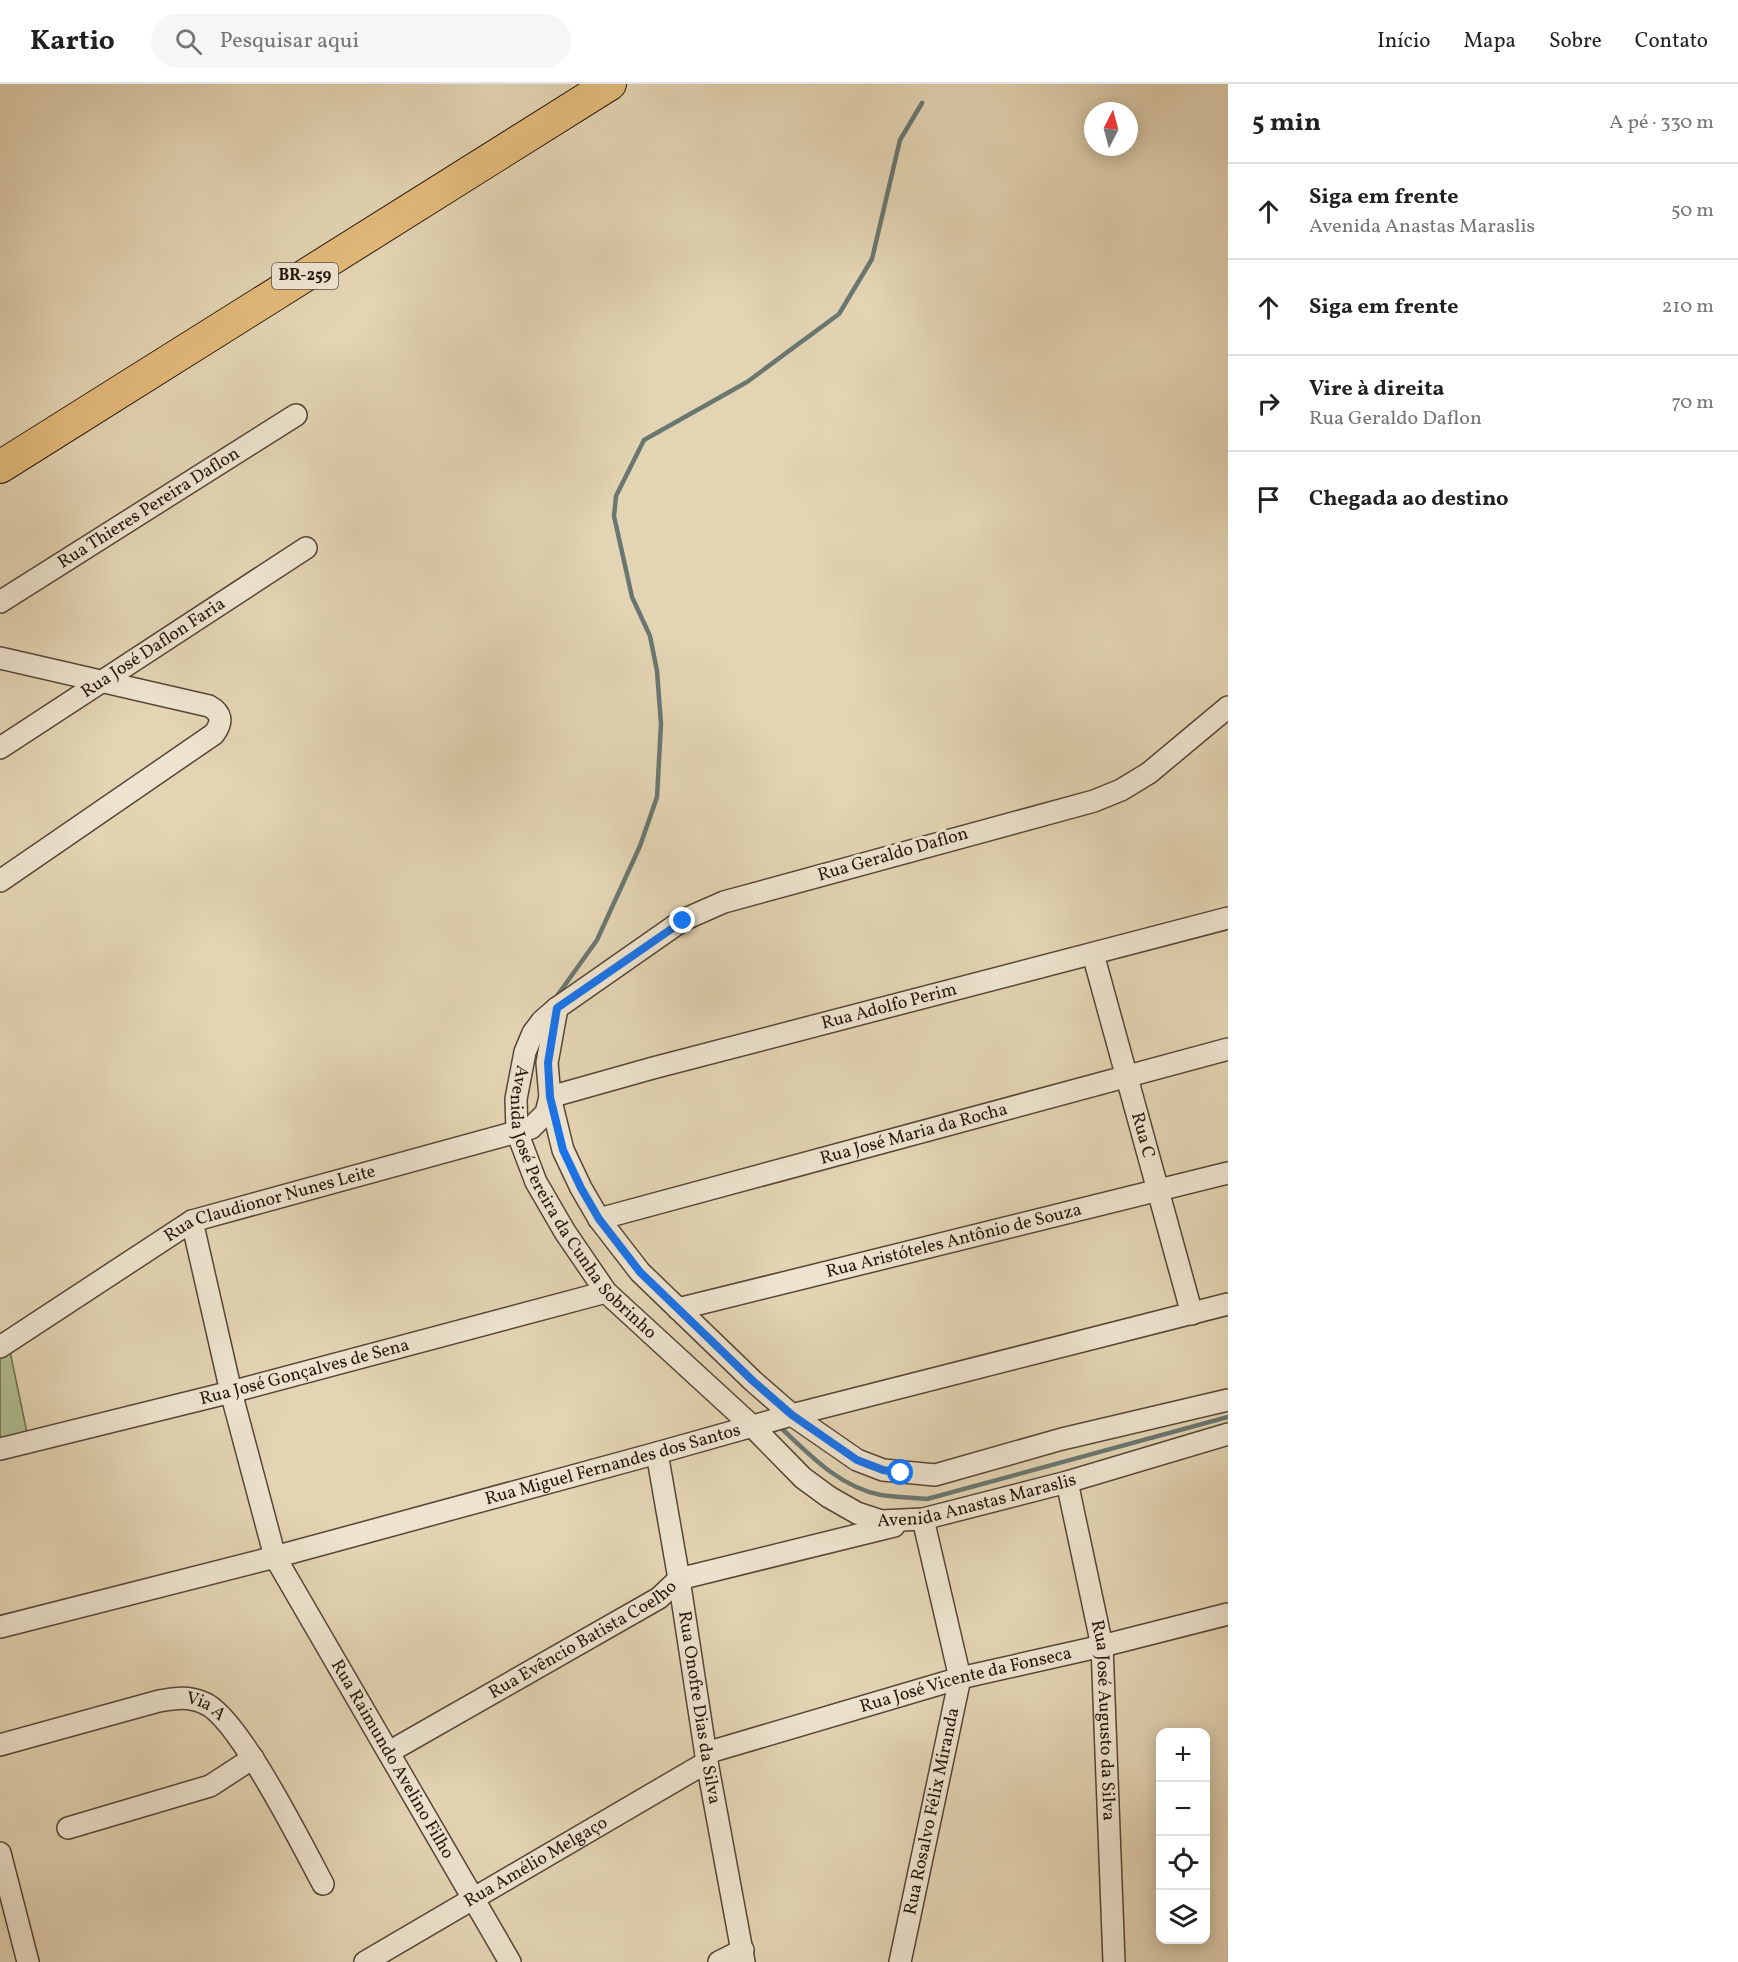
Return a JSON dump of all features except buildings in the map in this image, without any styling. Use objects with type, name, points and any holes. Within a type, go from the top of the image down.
[{"type":"highway","name":"BR-259","points":[[0,467],[610,84]]},
{"type":"street","name":"Rua Thieres Pereira Daflon","points":[[0,602],[296,415]]},
{"type":"street","name":"Rua José Daflon Faria","points":[[0,748],[306,548]]},
{"type":"street","points":[[0,657],[209,706],[220,716],[219,728],[214,734],[0,881]]},
{"type":"street","name":"Rua Geraldo Daflon","points":[[557,1008],[683,921],[724,902],[1094,801],[1121,790],[1149,773],[1228,707]]},
{"type":"street","name":"Rua Adolfo Perim","points":[[550,1097],[1228,918]]},
{"type":"street","name":"Rua C","points":[[1093,954],[1192,1314]]},
{"type":"street","name":"Avenida José Pereira da Cunha Sobrinho","points":[[557,1008],[548,1063],[550,1097],[563,1150],[581,1188],[599,1219],[640,1272],[792,1415]]},
{"type":"street","name":"Avenida José Pereira da Cunha Sobrinho","points":[[557,1008],[542,1021],[533,1033],[525,1052],[516,1099],[517,1132],[536,1182],[565,1232],[606,1292],[752,1426]]},
{"type":"street","name":"Rua José Maria da Rocha","points":[[599,1219],[1228,1049]]},
{"type":"street","name":"Rua Claudionor Nunes Leite","points":[[0,1347],[192,1221],[531,1128],[546,1113],[550,1097]]},
{"type":"street","name":"Rua Aristóteles Antônio de Souza","points":[[678,1309],[1228,1173]]},
{"type":"street","name":"Rua Raimundo Avelino Filho","points":[[192,1221],[231,1392],[275,1557],[510,1962]]},
{"type":"street","name":"Rua José Gonçalves de Sena","points":[[0,1449],[231,1392],[606,1292]]},
{"type":"street","name":"Rua Miguel Fernandes dos Santos","points":[[0,1627],[275,1557],[792,1415],[1228,1304]]},
{"type":"street","name":"Avenida Anastas Maraslis","points":[[792,1415],[857,1460],[883,1470],[935,1475],[1062,1439],[1228,1401]]},
{"type":"street","name":"Avenida Anastas Maraslis","points":[[752,1426],[803,1478],[857,1514],[881,1521],[923,1519],[1067,1482],[1228,1434]]},
{"type":"street","name":"Rua Onofre Dias da Silva","points":[[657,1453],[707,1757],[743,1956]]},
{"type":"street","name":"Rua José Augusto da Silva","points":[[1067,1482],[1102,1646],[1114,1962]]},
{"type":"street","name":"Rua Evêncio Batista Coelho","points":[[389,1752],[659,1598],[679,1579],[923,1519]]},
{"type":"street","name":"Rua Rosalvo Félix Miranda","points":[[900,1962],[960,1678],[923,1519]]},
{"type":"street","name":"Rua José Vicente da Fonseca","points":[[707,1757],[960,1678],[1102,1646],[1228,1614]]},
{"type":"street","name":"Via A","points":[[0,1745],[159,1701],[179,1698],[205,1703],[215,1709],[253,1758],[323,1884]]},
{"type":"street","name":"Rua Amélio Melgaço","points":[[365,1962],[474,1899],[707,1757]]},
{"type":"street","points":[[68,1828],[210,1786],[253,1758]]},
{"type":"street","points":[[0,1853],[3,1878],[28,1962]]},
{"type":"street","points":[[718,1962],[743,1956]]},
{"type":"green space","points":[[8,1342],[29,1442],[0,1449],[0,1347]]},
{"type":"waterway","points":[[557,996],[597,940],[640,846],[657,797],[661,724],[657,671],[650,636],[632,597],[614,516],[616,496],[644,440],[747,382],[839,314],[872,259],[900,140],[922,103]]},
{"type":"waterway","points":[[779,1426],[826,1468],[852,1485],[881,1495],[927,1499],[1228,1417]]},
{"type":"route","points":[[683,921],[557,1008],[548,1063],[550,1097],[563,1150],[599,1219],[640,1272],[753,1381],[792,1415],[857,1460],[883,1470],[901,1473]]}]
